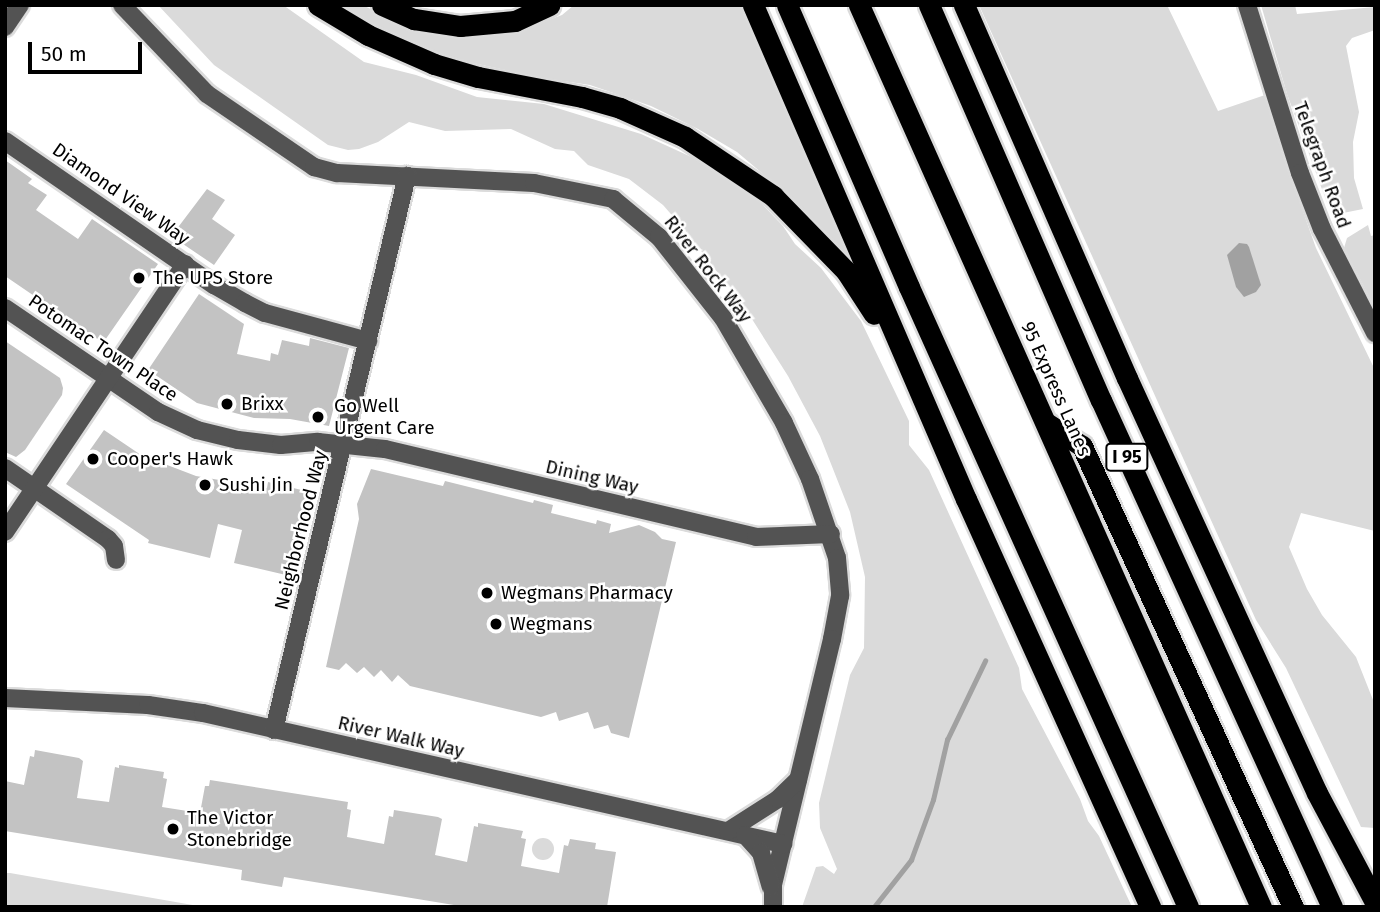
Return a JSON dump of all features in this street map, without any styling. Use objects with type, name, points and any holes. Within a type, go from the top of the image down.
[{"type":"highway","points":[[318,5],[368,36],[434,64],[478,77],[582,97],[620,108],[684,137],[727,163],[773,196],[846,271],[883,330],[940,436]]},
{"type":"highway","points":[[382,5],[414,19],[460,26],[515,20],[550,5]]},
{"type":"highway","points":[[753,5],[940,436],[1150,907]]},
{"type":"highway","points":[[787,5],[909,287],[1188,907]]},
{"type":"highway","name":"95 Express Lanes","points":[[859,5],[1261,907]]},
{"type":"highway","name":"I 95","points":[[929,5],[1101,400],[1332,907]]},
{"type":"highway","points":[[964,5],[1160,452],[1317,793],[1375,902]]},
{"type":"highway","points":[[1048,424],[1082,446],[1177,647],[1293,907]]},
{"type":"street","points":[[5,27],[20,5]]},
{"type":"street","name":"River Rock Way","points":[[121,5],[207,93],[314,167],[337,173],[514,181],[576,190],[613,199],[643,221],[692,276],[754,366],[810,479],[831,534],[840,596],[772,899]]},
{"type":"street","name":"Telegraph Road","points":[[1247,5],[1300,173],[1332,250],[1375,332]]},
{"type":"street","name":"Diamond View Way","points":[[5,141],[185,264],[265,313],[368,341]]},
{"type":"street","name":"Neighborhood Way","points":[[274,730],[407,176]]},
{"type":"street","points":[[5,532],[185,264]]},
{"type":"street","name":"Potomac Town Place","points":[[5,308],[158,412],[207,432],[281,445],[310,442],[344,444]]},
{"type":"street","name":"Dining Way","points":[[344,444],[385,449],[740,534],[767,537],[831,534]]},
{"type":"street","points":[[5,468],[108,539],[114,546],[116,560]]},
{"type":"street","name":"River Walk Way","points":[[5,698],[148,705],[274,730],[783,844]]},
{"type":"street","points":[[772,899],[761,853],[736,833],[799,780]]},
{"type":"shaded area","points":[[158,5],[283,5],[364,62],[416,75],[477,97],[544,104],[641,134],[698,160],[760,202],[783,226],[795,244],[821,268],[861,321],[909,421],[909,445],[929,470],[1019,668],[1022,689],[1080,799],[1088,821],[1099,836],[1132,907],[802,907],[816,867],[823,866],[834,874],[837,869],[820,828],[819,803],[850,675],[864,648],[865,577],[850,512],[820,436],[788,376],[745,308],[663,205],[629,179],[588,165],[574,151],[555,149],[511,129],[445,131],[409,122],[378,142],[359,149],[348,150],[328,145],[214,65]]},
{"type":"shaded area","points":[[333,5],[362,5],[417,30],[465,36],[492,35],[535,25],[562,15],[574,5],[740,5],[861,275],[827,233],[775,184],[737,152],[698,129],[651,106],[590,85],[542,78],[426,53],[386,36]]},
{"type":"shaded area","points":[[979,5],[1167,5],[1218,111],[1268,94],[1285,161],[1316,248],[1375,370],[1375,531],[1301,513],[1289,547],[1307,589],[1322,615],[1356,657],[1375,705],[1375,828],[1361,827],[1286,668],[1256,620]]},
{"type":"shaded area","points":[[1261,5],[1295,5],[1297,14],[1375,7],[1375,30],[1352,38],[1346,46],[1359,112],[1353,142],[1354,178],[1363,209],[1343,213],[1327,203],[1287,94]]},
{"type":"shaded area","points":[[1368,225],[1371,236],[1375,235],[1375,308],[1344,248],[1347,238]]},
{"type":"shaded area","points":[[1239,243],[1249,247],[1261,285],[1256,292],[1244,297],[1236,287],[1227,255]]},
{"type":"shaded area","points":[[543,838],[553,845],[554,849],[547,859],[543,860],[533,853],[532,849],[539,839]]},
{"type":"shaded area","points":[[5,873],[10,873],[204,907],[5,907]]},
{"type":"building","points":[[5,160],[32,179],[28,183],[47,195],[36,210],[78,239],[92,219],[158,264],[103,343],[5,276]]},
{"type":"building","points":[[207,189],[225,200],[212,219],[235,235],[214,265],[183,244],[187,238],[176,230]]},
{"type":"building","points":[[199,294],[244,324],[237,354],[270,361],[271,353],[278,355],[282,340],[309,346],[310,338],[349,348],[329,426],[290,419],[254,418],[197,403],[148,370]]},
{"type":"building","points":[[5,341],[60,378],[63,388],[62,395],[25,450],[16,457],[5,452]]},
{"type":"building","points":[[104,430],[141,455],[196,476],[267,488],[268,482],[310,492],[294,561],[290,560],[286,575],[234,563],[242,530],[218,524],[210,558],[148,543],[149,540],[66,484]]},
{"type":"building","name":"Wegmans","points":[[371,469],[443,486],[445,481],[533,503],[534,500],[553,505],[551,513],[596,524],[597,520],[611,524],[609,533],[639,525],[655,532],[662,539],[676,542],[629,738],[611,733],[608,725],[594,729],[588,712],[559,721],[556,712],[541,717],[410,686],[398,675],[392,682],[381,670],[374,677],[364,667],[357,673],[346,663],[339,670],[326,667],[359,519],[357,504]]},
{"type":"building","name":"The Victor Stonebridge","points":[[35,750],[83,761],[77,798],[109,802],[115,767],[119,768],[119,765],[164,772],[163,778],[167,779],[162,807],[200,813],[205,786],[209,786],[210,780],[348,802],[347,809],[351,810],[347,837],[384,844],[389,816],[393,817],[394,810],[438,817],[442,819],[435,855],[467,862],[474,826],[478,827],[478,823],[523,831],[521,838],[526,839],[521,866],[559,873],[564,845],[568,846],[570,839],[596,843],[595,849],[616,852],[607,907],[466,907],[284,877],[282,887],[241,880],[242,870],[5,831],[5,781],[24,785],[30,756],[34,757]]},
{"type":"waterway","points":[[874,907],[911,860],[933,800],[947,740],[985,661]]},
{"type":"place","name":"The UPS Store","points":[[139,278]]},
{"type":"place","name":"Brixx","points":[[227,404]]},
{"type":"place","name":"Go Well Urgent Care","points":[[318,417]]},
{"type":"place","name":"Cooper's Hawk","points":[[93,459]]},
{"type":"place","name":"Sushi Jin","points":[[205,485]]},
{"type":"place","name":"Wegmans Pharmacy","points":[[487,593]]},
{"type":"place","name":"Wegmans","points":[[496,624]]},
{"type":"place","name":"The Victor Stonebridge","points":[[173,829]]}]
